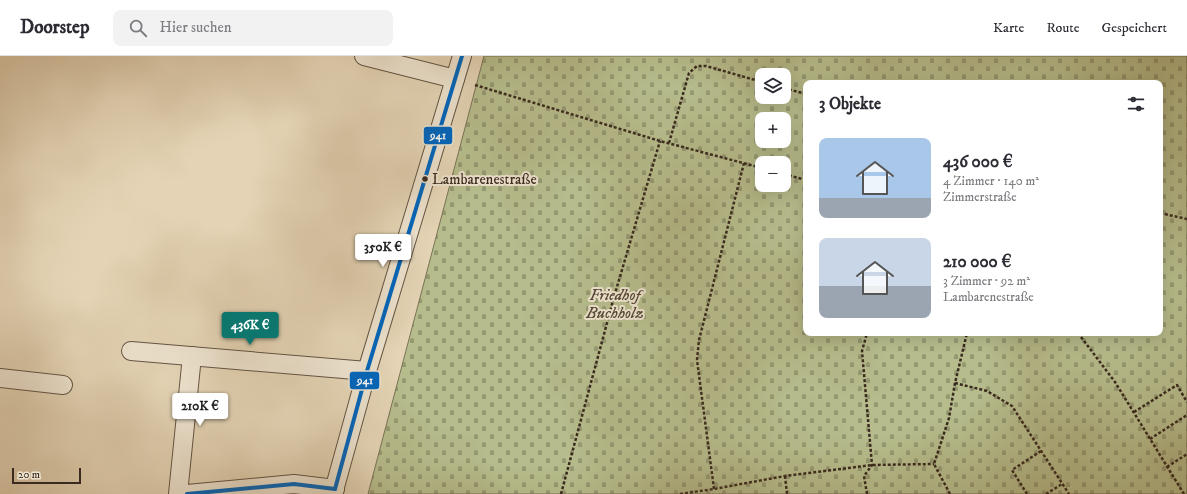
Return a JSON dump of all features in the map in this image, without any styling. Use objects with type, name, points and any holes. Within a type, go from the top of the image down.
[{"type":"street","points":[[364,56],[455,79]]},
{"type":"street","points":[[187,494],[294,484],[334,491],[367,371],[462,56]]},
{"type":"street","points":[[131,351],[367,371]]},
{"type":"street","points":[[178,494],[192,356]]},
{"type":"street","points":[[0,378],[63,385]]},
{"type":"path","points":[[669,143],[689,73],[697,66],[706,66],[755,80]]},
{"type":"path","points":[[455,79],[660,141],[755,166]]},
{"type":"path","points":[[791,90],[803,93]]},
{"type":"path","points":[[561,494],[614,297],[660,141]]},
{"type":"path","points":[[714,489],[697,360],[699,340],[744,163]]},
{"type":"path","points":[[791,176],[803,179]]},
{"type":"path","points":[[1163,214],[1187,219]]},
{"type":"path","points":[[866,336],[862,351],[872,466],[864,476],[867,494]]},
{"type":"path","points":[[950,494],[934,464],[949,418],[955,382],[966,336]]},
{"type":"path","points":[[1080,336],[1115,382],[1184,494]]},
{"type":"path","points":[[955,382],[987,391],[1012,406],[1068,494]]},
{"type":"path","points":[[1134,412],[1177,385],[1187,402]]},
{"type":"path","points":[[1150,439],[1187,416]]},
{"type":"path","points":[[1027,494],[1012,470],[1041,451]]},
{"type":"path","points":[[1167,466],[1187,454]]},
{"type":"path","points":[[680,494],[784,476],[872,466],[934,464]]},
{"type":"path","points":[[784,476],[787,494]]},
{"type":"path","points":[[1046,494],[1062,484]]},
{"type":"green space","name":"Friedhof Buchholz","points":[[484,56],[1187,56],[1187,494],[368,494]]},
{"type":"transit line","name":"941","points":[[335,489],[367,371],[462,56]]},
{"type":"transit line","name":"941","points":[[187,494],[294,484],[335,489]]},
{"type":"place","name":"Lambarenestraße","points":[[425,179]]}]
